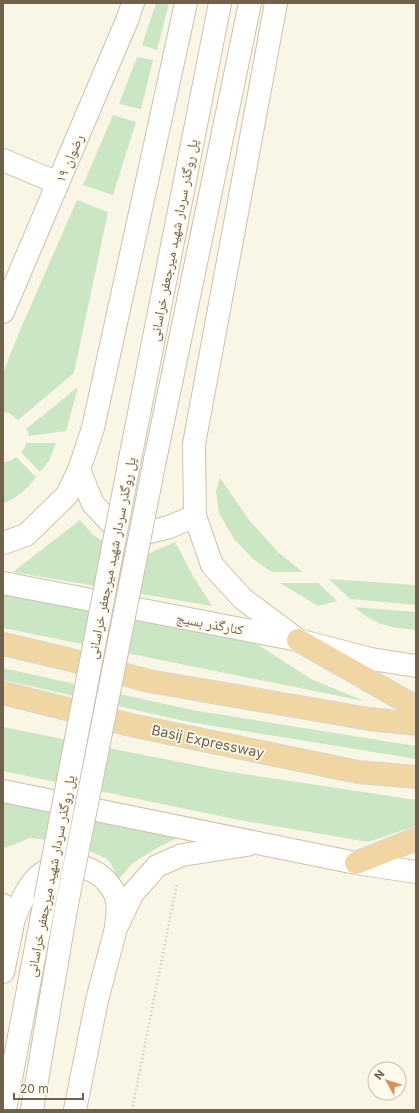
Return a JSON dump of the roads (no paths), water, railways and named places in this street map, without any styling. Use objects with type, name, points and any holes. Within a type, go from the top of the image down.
[{"type":"highway","points":[[298,640],[416,707]]},
{"type":"highway","points":[[3,644],[149,681],[369,720],[416,724]]},
{"type":"highway","name":"Basij Expressway","points":[[3,693],[135,726],[358,772],[416,777]]},
{"type":"highway","points":[[356,863],[416,839]]},
{"type":"main road","name":"رضوان ۱۹","points":[[3,312],[128,18],[133,3]]},
{"type":"main road","points":[[3,543],[26,535],[67,495],[79,470],[93,428],[186,3]]},
{"type":"main road","points":[[276,3],[194,444],[195,516],[212,565],[243,599],[298,640]]},
{"type":"main road","name":"پل روگذر سردار شهید میرجعفر خراسانی","points":[[5,1110],[219,5]]},
{"type":"main road","name":"پل روگذر سردار شهید میرجعفر خراسانی","points":[[32,1110],[66,909],[155,460],[249,7]]},
{"type":"main road","points":[[3,160],[58,183]]},
{"type":"main road","points":[[79,470],[93,504],[116,528],[141,534],[170,527],[195,516]]},
{"type":"main road","name":"کنارگذر بسیج","points":[[3,583],[298,640],[371,659],[416,666]]},
{"type":"main road","points":[[3,791],[356,863],[416,872]]},
{"type":"main road","points":[[116,928],[133,893],[157,866],[182,855],[260,843]]},
{"type":"main road","points":[[3,972],[8,912],[32,883],[44,872],[60,866],[77,865],[93,870],[106,880],[115,895],[118,911],[116,928],[97,1000],[75,1110]]}]
